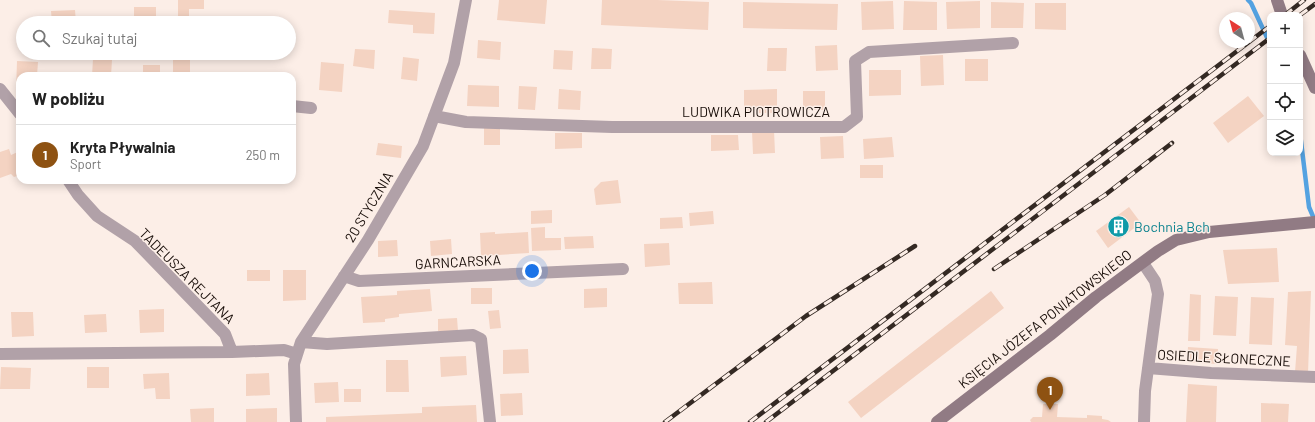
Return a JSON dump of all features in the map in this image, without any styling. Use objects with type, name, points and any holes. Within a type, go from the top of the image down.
[{"type":"main road","points":[[1277,0],[1281,12]]},
{"type":"main road","points":[[1303,62],[1315,88]]},
{"type":"main road","name":"KSIĘCIA JÓZEFA PONIATOWSKIEGO","points":[[937,422],[1050,336],[1096,297],[1158,251],[1176,240],[1198,234],[1310,223]]},
{"type":"street","name":"20 STYCZNIA","points":[[296,422],[294,364],[299,348],[368,240],[423,146],[454,63],[466,0]]},
{"type":"street","name":"LUDWIKA PIOTROWICZA","points":[[434,116],[466,122],[612,127],[844,127],[857,117],[856,61],[869,52],[1013,43]]},
{"type":"street","points":[[0,90],[16,109]]},
{"type":"street","points":[[296,106],[311,108]]},
{"type":"street","name":"TADEUSZA REJTANA","points":[[71,184],[96,216],[135,241],[225,334],[232,352]]},
{"type":"street","points":[[1143,263],[1155,281],[1158,294],[1145,391],[1144,422]]},
{"type":"street","name":"GARNCARSKA","points":[[344,276],[359,281],[623,270]]},
{"type":"street","points":[[0,354],[232,352],[284,350],[327,344],[473,334],[481,339],[490,422]]},
{"type":"street","name":"OSIEDLE SŁONECZNE","points":[[1148,368],[1210,373],[1315,377]]},
{"type":"building","points":[[178,0],[204,0],[204,9],[189,9],[189,16],[178,16]]},
{"type":"building","points":[[499,0],[547,0],[545,24],[497,20]]},
{"type":"building","points":[[602,0],[709,2],[708,30],[601,25]]},
{"type":"building","points":[[893,1],[894,29],[862,30],[861,2]]},
{"type":"building","points":[[904,1],[937,2],[937,30],[903,30]]},
{"type":"building","points":[[980,1],[980,28],[947,29],[946,2]]},
{"type":"building","points":[[743,2],[838,4],[837,30],[743,28]]},
{"type":"building","points":[[991,2],[1024,3],[1023,28],[991,28]]},
{"type":"building","points":[[1035,3],[1066,3],[1066,30],[1035,29]]},
{"type":"building","points":[[134,7],[156,7],[156,16],[134,16]]},
{"type":"building","points":[[75,10],[75,16],[51,16],[51,11]]},
{"type":"building","points":[[389,10],[435,13],[434,34],[413,33],[413,25],[388,23]]},
{"type":"building","points":[[478,40],[501,42],[500,60],[477,58]]},
{"type":"building","points":[[837,45],[838,70],[816,71],[815,46]]},
{"type":"building","points":[[592,48],[612,49],[611,69],[591,69]]},
{"type":"building","points":[[768,48],[787,48],[786,71],[767,71]]},
{"type":"building","points":[[355,49],[375,50],[374,69],[353,66]]},
{"type":"building","points":[[554,50],[573,51],[572,70],[553,69]]},
{"type":"building","points":[[943,55],[944,85],[921,86],[920,56]]},
{"type":"building","points":[[403,57],[419,59],[417,81],[401,79]]},
{"type":"building","points":[[965,59],[988,59],[988,81],[965,81]]},
{"type":"building","points":[[93,60],[112,60],[111,72],[92,72]]},
{"type":"building","points":[[173,60],[190,60],[190,72],[173,72]]},
{"type":"building","points":[[17,61],[38,62],[37,72],[17,72]]},
{"type":"building","points":[[321,62],[344,64],[342,92],[319,90]]},
{"type":"building","points":[[143,65],[160,65],[160,72],[143,72]]},
{"type":"building","points":[[869,70],[901,70],[901,95],[869,96]]},
{"type":"building","points":[[468,85],[499,86],[499,107],[467,106]]},
{"type":"building","points":[[519,86],[537,87],[535,110],[518,109]]},
{"type":"building","points":[[559,89],[581,91],[580,110],[558,109]]},
{"type":"building","points":[[777,89],[777,113],[744,113],[744,90]]},
{"type":"building","points":[[803,91],[825,91],[825,110],[803,110]]},
{"type":"building","points":[[1248,96],[1264,116],[1228,143],[1213,123]]},
{"type":"building","points":[[484,128],[500,128],[500,145],[484,145]]},
{"type":"building","points":[[774,130],[775,153],[753,154],[752,131]]},
{"type":"building","points":[[555,133],[582,133],[582,148],[555,149]]},
{"type":"building","points":[[711,135],[738,135],[739,150],[711,151]]},
{"type":"building","points":[[843,136],[844,158],[821,159],[820,137]]},
{"type":"building","points":[[892,137],[894,157],[864,159],[863,139]]},
{"type":"building","points":[[378,143],[402,146],[401,158],[376,155]]},
{"type":"building","points":[[9,149],[11,155],[16,153],[16,176],[14,177],[11,174],[0,178],[0,152]]},
{"type":"building","points":[[860,165],[883,165],[883,178],[860,178]]},
{"type":"building","points":[[618,180],[621,203],[596,205],[594,189],[601,182]]},
{"type":"building","name":"Bochnia Bch","points":[[1129,207],[1141,223],[1108,248],[1096,231]]},
{"type":"building","points":[[552,210],[552,223],[531,224],[531,211]]},
{"type":"building","points":[[713,211],[714,224],[690,226],[689,213]]},
{"type":"building","points":[[682,217],[683,228],[660,229],[660,218]]},
{"type":"building","points":[[545,227],[545,238],[561,238],[561,250],[532,251],[531,228]]},
{"type":"building","points":[[495,232],[495,234],[528,232],[529,253],[481,256],[480,233]]},
{"type":"building","points":[[593,236],[594,248],[565,249],[564,237]]},
{"type":"building","points":[[451,239],[452,254],[431,256],[430,241]]},
{"type":"building","points":[[397,240],[398,256],[378,257],[378,241]]},
{"type":"building","points":[[669,243],[670,265],[645,267],[644,244]]},
{"type":"building","points":[[1277,248],[1279,282],[1228,284],[1223,250]]},
{"type":"building","points":[[247,270],[270,270],[270,281],[247,281]]},
{"type":"building","points":[[283,270],[306,270],[306,300],[283,301]]},
{"type":"building","points":[[712,282],[713,304],[679,304],[678,283]]},
{"type":"building","points":[[471,288],[492,288],[492,304],[471,304]]},
{"type":"building","points":[[607,288],[607,307],[584,308],[584,289]]},
{"type":"building","points":[[430,289],[432,311],[399,314],[399,317],[385,319],[385,322],[363,323],[361,297],[397,295],[397,291]]},
{"type":"building","points":[[991,291],[1004,308],[861,418],[848,402]]},
{"type":"building","points":[[1311,291],[1308,373],[1295,372],[1297,346],[1285,345],[1288,292]]},
{"type":"building","points":[[1190,294],[1201,295],[1200,341],[1188,341]]},
{"type":"building","points":[[1215,296],[1238,297],[1236,336],[1213,335]]},
{"type":"building","points":[[1251,297],[1274,298],[1272,345],[1249,344]]},
{"type":"building","points":[[164,309],[164,332],[140,333],[139,310]]},
{"type":"building","points":[[499,310],[501,328],[490,329],[488,311]]},
{"type":"building","points":[[11,312],[33,312],[34,336],[12,337]]},
{"type":"building","points":[[106,314],[107,332],[85,333],[84,315]]},
{"type":"building","points":[[457,318],[458,331],[438,331],[438,319]]},
{"type":"building","points":[[1188,347],[1218,349],[1217,364],[1187,362]]},
{"type":"building","points":[[528,349],[529,373],[503,374],[503,350]]},
{"type":"building","points":[[466,356],[467,375],[441,377],[440,357]]},
{"type":"building","points":[[386,360],[408,360],[409,392],[386,392]]},
{"type":"building","points":[[1,367],[31,368],[30,389],[0,389]]},
{"type":"building","points":[[87,367],[109,367],[109,388],[87,388]]},
{"type":"building","points":[[169,373],[170,399],[156,399],[155,388],[144,389],[143,374]]},
{"type":"building","points":[[269,373],[270,395],[246,396],[246,374]]},
{"type":"building","points":[[338,382],[339,402],[315,403],[314,383]]},
{"type":"building","points":[[1188,384],[1217,386],[1216,422],[1186,422]]},
{"type":"building","points":[[344,389],[361,389],[361,402],[344,402]]},
{"type":"building","points":[[522,393],[523,415],[501,416],[500,394]]},
{"type":"building","points":[[1261,403],[1289,404],[1288,422],[1261,422]]},
{"type":"building","points":[[1043,404],[1058,404],[1057,417],[1087,418],[1087,415],[1102,416],[1102,419],[1111,422],[1031,422],[1030,420],[1033,417],[1042,417]]},
{"type":"building","points":[[476,405],[477,422],[326,422],[326,417],[422,413],[422,407]]},
{"type":"building","points":[[214,408],[214,422],[191,422],[190,409]]},
{"type":"building","points":[[277,408],[277,422],[246,422],[246,409]]},
{"type":"waterway","points":[[1248,0],[1251,3],[1267,38]]},
{"type":"waterway","points":[[1303,156],[1309,207],[1315,221]]},
{"type":"railway","points":[[1289,12],[1304,0]]},
{"type":"railway","points":[[1303,13],[1315,4]]},
{"type":"railway","points":[[1255,37],[1267,28]]},
{"type":"railway","points":[[766,422],[1267,40]]},
{"type":"railway","points":[[750,422],[1241,48]]},
{"type":"railway","points":[[994,269],[1105,195],[1172,143]]},
{"type":"railway","points":[[665,422],[806,316],[915,246]]},
{"type":"place","name":"Bochnia Bch","points":[[1119,227]]},
{"type":"place","name":"Kryta Pływalnia","points":[[1050,410]]}]
